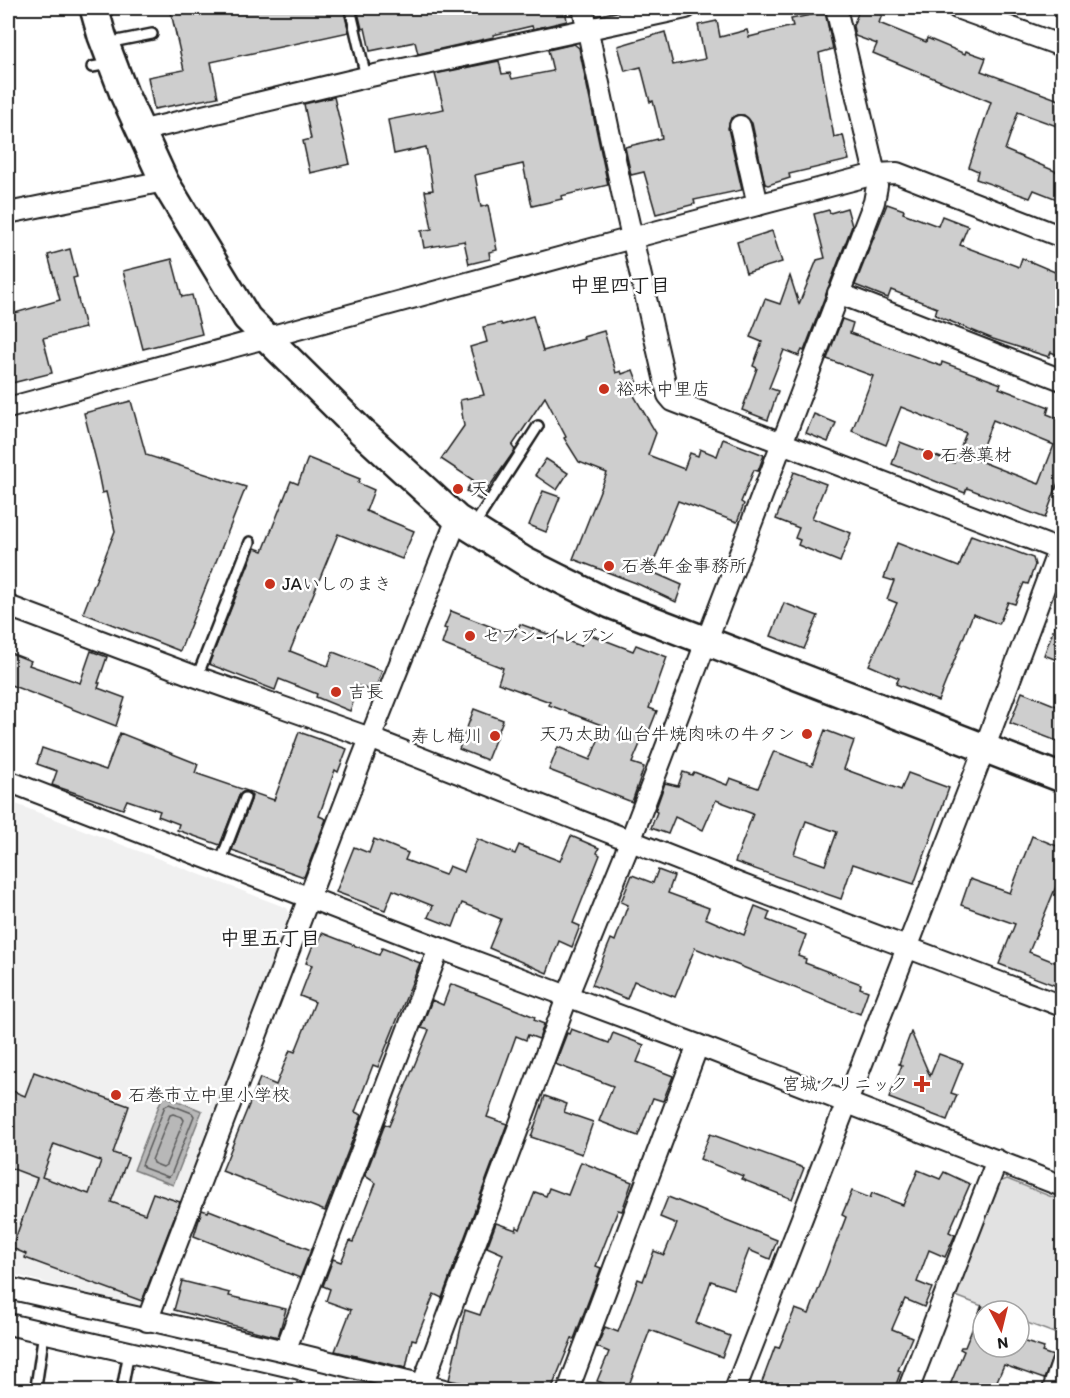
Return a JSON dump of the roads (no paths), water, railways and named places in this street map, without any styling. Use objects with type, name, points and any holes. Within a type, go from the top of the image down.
[{"type":"street","points":[[94,8],[103,58],[164,181],[248,318],[361,431],[465,523],[524,561],[610,604],[1062,778]]},
{"type":"street","points":[[583,8],[632,238],[668,395],[673,401],[1061,547],[735,1390]]},
{"type":"street","points":[[140,131],[366,77],[686,8]]},
{"type":"street","points":[[422,1386],[568,997],[874,202],[877,186],[875,174],[836,8]]},
{"type":"street","points":[[957,8],[1062,46]]},
{"type":"street","points":[[740,126],[758,205]]},
{"type":"street","points":[[8,408],[875,174],[897,174],[1062,237]]},
{"type":"street","points":[[8,213],[164,181]]},
{"type":"street","points":[[838,293],[1062,380]]},
{"type":"street","points":[[147,1321],[370,738],[465,523]]},
{"type":"street","points":[[8,606],[370,738],[1062,1006]]},
{"type":"street","points":[[8,781],[1062,1186]]},
{"type":"street","points":[[285,1351],[439,948]]},
{"type":"street","points":[[568,1390],[698,1045]]},
{"type":"street","points":[[908,1390],[998,1160]]},
{"type":"street","points":[[8,1288],[444,1390]]},
{"type":"street","points":[[8,1324],[293,1390]]},
{"type":"street","points":[[1053,1390],[1062,1364]]},
{"type":"lane","points":[[350,8],[366,77]]},
{"type":"lane","points":[[103,58],[152,34]]},
{"type":"lane","points":[[465,523],[538,426]]},
{"type":"lane","points":[[198,677],[250,542]]},
{"type":"lane","points":[[220,863],[245,798]]},
{"type":"lane","points":[[36,1387],[44,1332]]},
{"type":"lane","points":[[122,1390],[129,1352]]},
{"type":"water","points":[[163,1095],[202,1111],[173,1185],[134,1170]]},
{"type":"place","name":"裕味 中里店","points":[[604,389]]},
{"type":"place","name":"石巻菓材","points":[[928,455]]},
{"type":"place","name":"天","points":[[458,489]]},
{"type":"place","name":"石巻年金事務所","points":[[609,566]]},
{"type":"place","name":"JAいしのまき","points":[[270,584]]},
{"type":"place","name":"セブン-イレブン","points":[[470,636]]},
{"type":"place","name":"吉長","points":[[336,692]]},
{"type":"place","name":"天乃太助 仙台牛焼肉味の牛タン","points":[[807,734]]},
{"type":"place","name":"寿し梅川","points":[[495,736]]},
{"type":"place","name":"宮城クリニック","points":[[922,1084]]},
{"type":"place","name":"石巻市立中里小学校","points":[[116,1095]]},
{"type":"district","name":"中里四丁目","points":[[620,285]]},
{"type":"district","name":"中里五丁目","points":[[270,938]]}]
